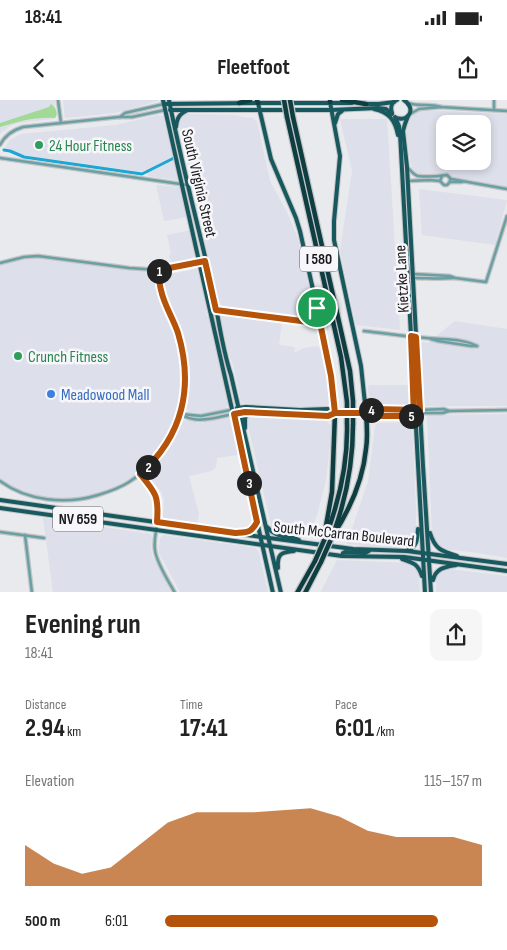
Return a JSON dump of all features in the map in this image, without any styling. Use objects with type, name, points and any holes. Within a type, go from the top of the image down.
[{"type":"highway","points":[[239,103],[250,100]]},
{"type":"highway","name":"I 580","points":[[284,100],[341,357],[348,423],[346,455],[335,510],[315,562],[298,592]]},
{"type":"highway","name":"I 580","points":[[290,100],[347,356],[354,424],[352,452],[342,508],[321,562],[304,592]]},
{"type":"highway","points":[[342,100],[368,106]]},
{"type":"highway","points":[[326,536],[332,492],[335,413]]},
{"type":"highway","points":[[332,537],[346,514],[361,474],[366,449],[366,413]]},
{"type":"main road","points":[[258,101],[271,158],[300,231],[322,328],[331,376],[335,413]]},
{"type":"main road","points":[[330,101],[340,162],[334,240],[361,366],[366,413]]},
{"type":"main road","points":[[164,102],[330,101],[381,108],[402,119],[409,115]]},
{"type":"main road","points":[[165,110],[344,110],[395,101]]},
{"type":"main road","points":[[394,116],[391,109],[395,101]]},
{"type":"main road","name":"Kietzke Lane","points":[[406,101],[411,108],[404,131],[432,592]]},
{"type":"main road","name":"South Virginia Street","points":[[164,102],[205,261],[226,360],[231,375],[257,522],[273,592]]},
{"type":"main road","name":"South Virginia Street","points":[[169,102],[200,262],[236,411],[245,437],[281,592]]},
{"type":"main road","points":[[368,106],[386,113],[392,118],[400,141]]},
{"type":"main road","points":[[176,132],[178,117],[190,110]]},
{"type":"main road","points":[[336,136],[336,119],[339,112],[344,110]]},
{"type":"main road","name":"Kietzke Lane","points":[[394,116],[399,126],[400,141],[424,592]]},
{"type":"main road","points":[[236,411],[328,409],[335,413]]},
{"type":"main road","points":[[236,411],[328,416],[335,413],[366,413],[374,409],[420,411]]},
{"type":"main road","points":[[366,413],[372,416],[414,416],[420,411]]},
{"type":"main road","points":[[245,437],[245,418],[249,412]]},
{"type":"main road","name":"South McCarran Boulevard","points":[[0,500],[260,537],[371,550],[422,553],[471,560],[507,568]]},
{"type":"main road","name":"South McCarran Boulevard","points":[[0,508],[342,556],[398,557],[461,565],[507,568]]},
{"type":"main road","points":[[404,551],[413,547],[418,542],[420,519]]},
{"type":"main road","points":[[235,533],[251,531],[257,522]]},
{"type":"main road","points":[[266,524],[275,535],[288,536],[303,542]]},
{"type":"main road","points":[[427,526],[432,540],[442,551],[471,560]]},
{"type":"main road","points":[[342,556],[345,552],[365,553],[371,550]]},
{"type":"main road","points":[[280,585],[277,562],[279,556],[284,552],[306,551]]},
{"type":"main road","points":[[398,557],[414,563],[424,581]]},
{"type":"main road","points":[[432,592],[433,578],[438,570],[461,565]]},
{"type":"street","points":[[58,100],[61,123]]},
{"type":"street","points":[[494,100],[494,110]]},
{"type":"street","points":[[406,101],[416,106],[437,105],[441,107]]},
{"type":"street","points":[[119,118],[125,113],[164,102]]},
{"type":"street","points":[[409,115],[419,109],[441,107],[507,111]]},
{"type":"street","points":[[0,144],[8,134],[19,128],[132,117],[165,110]]},
{"type":"street","points":[[0,158],[185,184]]},
{"type":"street","points":[[407,167],[418,176],[448,175],[450,181]]},
{"type":"street","points":[[440,181],[442,176]]},
{"type":"street","points":[[408,181],[430,180],[440,181],[444,185],[448,185],[450,181],[460,180],[462,182],[507,189]]},
{"type":"street","points":[[413,276],[486,282],[507,216]]},
{"type":"street","points":[[0,264],[24,257],[38,256],[159,270],[205,261]]},
{"type":"street","points":[[0,480],[16,490],[30,495],[69,500],[87,498],[104,494],[127,484],[152,463],[164,448],[180,414],[186,384],[184,358],[178,334],[161,291],[159,270]]},
{"type":"street","points":[[309,322],[316,319],[317,308]]},
{"type":"street","points":[[216,310],[309,322],[322,328]]},
{"type":"street","points":[[364,331],[477,346],[471,343],[438,338],[429,339]]},
{"type":"street","points":[[420,411],[443,413],[449,410],[507,410]]},
{"type":"street","points":[[180,414],[202,416],[236,411]]},
{"type":"street","points":[[140,474],[156,495],[158,504],[154,545],[155,554],[175,592]]},
{"type":"street","points":[[0,532],[44,538]]},
{"type":"street","points":[[25,535],[32,592]]},
{"type":"shaded area","points":[[0,100],[55,100],[56,117],[19,123],[10,126],[0,134]]},
{"type":"shaded area","points":[[63,100],[158,101],[115,113],[65,118]]},
{"type":"shaded area","points":[[422,110],[507,114],[507,187],[452,178],[444,173],[437,175],[418,174],[412,170],[405,129],[412,114]]},
{"type":"shaded area","points":[[186,114],[237,115],[253,118],[257,121],[270,181],[287,212],[298,239],[315,313],[305,319],[219,306],[179,124],[182,117]]},
{"type":"shaded area","points":[[158,115],[163,116],[177,180],[148,176],[146,169],[142,172],[23,155],[5,148],[10,140],[21,134],[116,125]]},
{"type":"shaded area","points":[[340,119],[387,119],[400,330],[356,325],[340,250],[352,171]]},
{"type":"shaded area","points":[[156,185],[180,187],[187,217],[164,221]]},
{"type":"shaded area","points":[[419,189],[507,200],[495,245],[422,235]]},
{"type":"shaded area","points":[[191,230],[194,256],[191,259],[171,263],[167,235]]},
{"type":"shaded area","points":[[37,257],[156,272],[157,286],[171,319],[182,359],[184,388],[182,405],[169,435],[150,464],[122,484],[100,494],[83,498],[47,498],[20,492],[0,479],[0,265]]},
{"type":"shaded area","points":[[196,269],[207,308],[207,316],[209,316],[228,404],[226,409],[204,413],[190,412],[186,409],[189,382],[187,360],[181,332],[164,292],[162,281],[165,275]]},
{"type":"shaded area","points":[[221,315],[282,322],[279,345],[295,347],[294,353],[304,348],[317,346],[323,352],[331,400],[326,407],[246,405],[241,402],[220,318]]},
{"type":"shaded area","points":[[455,321],[507,329],[507,406],[424,406],[420,344],[423,342],[428,343]]},
{"type":"shaded area","points":[[368,385],[410,385],[410,403],[407,406],[374,406],[369,401]]},
{"type":"shaded area","points":[[507,414],[507,558],[444,549],[432,536],[427,415]]},
{"type":"shaded area","points":[[253,415],[325,420],[332,426],[326,480],[317,515],[309,535],[272,530],[247,421],[248,417]]},
{"type":"shaded area","points":[[228,418],[232,421],[238,455],[217,458],[216,467],[212,471],[189,476],[199,514],[197,523],[165,518],[163,516],[164,500],[161,491],[147,475],[167,451],[182,421],[187,420],[199,423]]},
{"type":"shaded area","points":[[412,422],[417,538],[412,546],[408,548],[347,544],[368,481],[375,426],[378,423]]},
{"type":"shaded area","points":[[43,518],[151,534],[152,555],[171,592],[53,592]]},
{"type":"shaded area","points":[[163,535],[256,548],[259,553],[268,592],[180,592],[159,553],[160,538]]},
{"type":"shaded area","points":[[337,560],[409,563],[417,568],[419,574],[420,592],[321,592]]},
{"type":"shaded area","points":[[449,569],[507,576],[507,592],[436,592],[436,576],[439,572]]},
{"type":"green space","points":[[51,104],[56,110],[55,118],[33,119],[0,127],[0,123],[49,107]]},
{"type":"waterway","points":[[4,150],[24,157],[142,174],[174,158]]},
{"type":"place","name":"24 Hour Fitness","points":[[39,145]]},
{"type":"place","name":"Crunch Fitness","points":[[18,356]]},
{"type":"place","name":"Meadowood Mall","points":[[51,394]]},
{"type":"route","points":[[317,308],[316,319],[309,322],[216,310],[205,261],[159,270],[161,291],[178,334],[184,358],[186,384],[181,411],[172,433],[156,459],[140,474],[156,495],[158,504],[157,522],[235,533],[253,530],[257,522],[234,414],[245,412],[328,416],[335,413],[366,413],[374,409],[390,410],[403,410],[410,410],[414,410],[420,410],[416,337],[411,336],[414,390],[414,404],[414,410],[414,416],[369,416],[366,413],[357,413],[335,413],[331,376],[317,308]]}]
